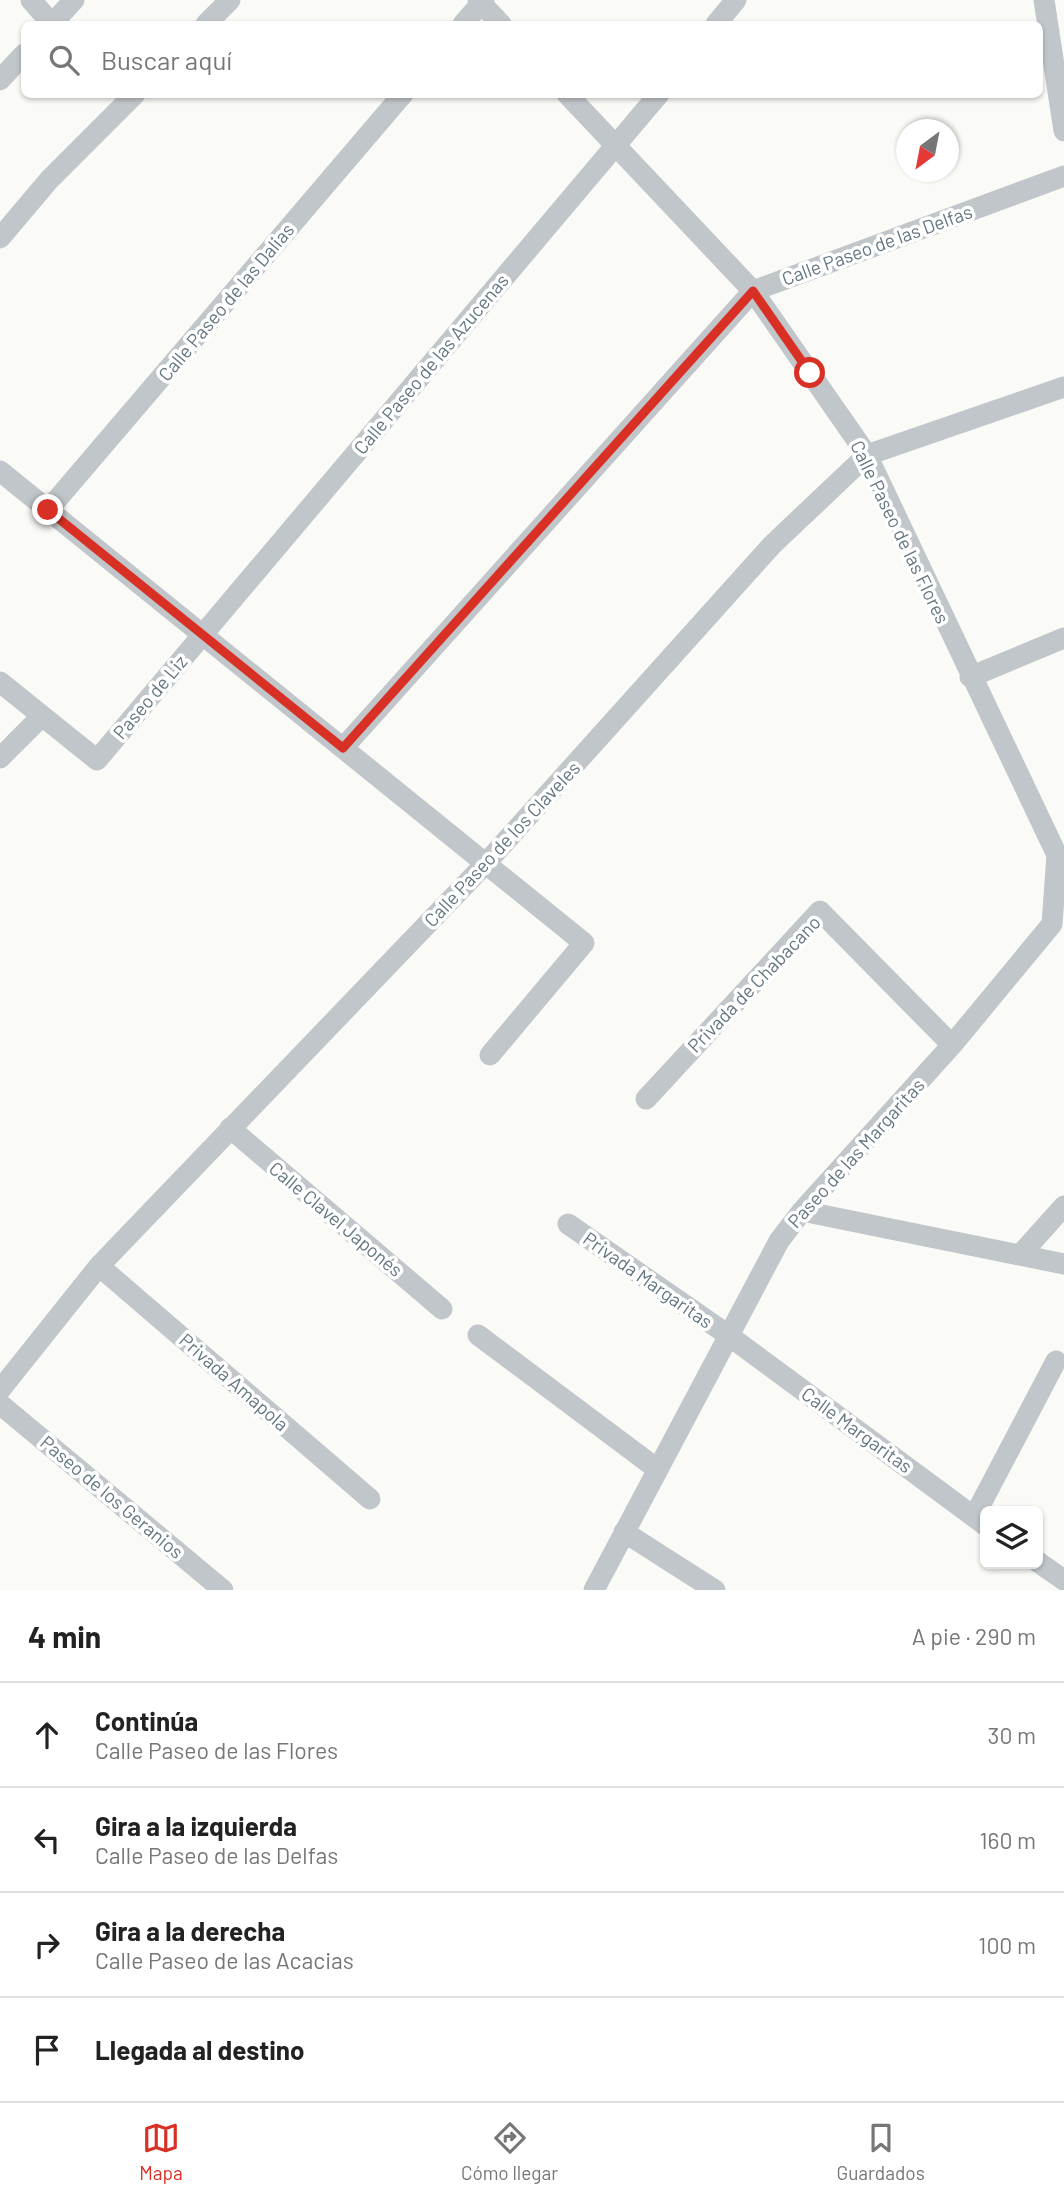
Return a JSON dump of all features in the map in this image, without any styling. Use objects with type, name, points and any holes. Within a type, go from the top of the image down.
[{"type":"street","points":[[31,0],[49,21]]},
{"type":"street","points":[[55,21],[74,0]]},
{"type":"street","points":[[209,21],[230,0]]},
{"type":"street","points":[[718,21],[736,0]]},
{"type":"street","points":[[1044,0],[1056,34],[1064,131]]},
{"type":"street","points":[[465,21],[481,1],[498,21]]},
{"type":"street","points":[[0,80],[21,57]]},
{"type":"street","points":[[0,237],[49,180],[131,98]]},
{"type":"street","name":"Calle Paseo de las Dalias","points":[[48,510],[400,98]]},
{"type":"street","name":"Calle Paseo de las Flores","points":[[571,98],[753,291],[867,455],[1056,855],[1052,924]]},
{"type":"street","name":"Calle Paseo de las Azucenas","points":[[202,634],[656,98]]},
{"type":"street","name":"Calle Paseo de las Delfas","points":[[343,748],[753,291],[1064,176]]},
{"type":"street","name":"Calle Paseo de los Claveles","points":[[0,1390],[99,1266],[487,862],[772,545],[867,455],[1064,387]]},
{"type":"street","points":[[0,471],[584,943],[490,1055]]},
{"type":"street","name":"Paseo de Liz","points":[[42,716],[97,760],[202,634]]},
{"type":"street","points":[[970,677],[1064,638]]},
{"type":"street","points":[[0,682],[42,716],[0,758]]},
{"type":"street","name":"Privada de Chabacano","points":[[646,1099],[820,911],[952,1045]]},
{"type":"street","name":"Paseo de las Margaritas","points":[[594,1590],[779,1241],[802,1211],[952,1045],[1052,924]]},
{"type":"street","name":"Calle Clavel Japonés","points":[[230,1128],[442,1309]]},
{"type":"street","points":[[1021,1254],[1064,1206]]},
{"type":"street","points":[[802,1211],[1064,1264]]},
{"type":"street","name":"Privada Margaritas","points":[[568,1224],[728,1335]]},
{"type":"street","name":"Privada Amapola","points":[[99,1266],[370,1499]]},
{"type":"street","points":[[478,1335],[657,1469]]},
{"type":"street","name":"Calle Margaritas","points":[[728,1335],[980,1521]]},
{"type":"street","points":[[987,1506],[1056,1361]]},
{"type":"street","name":"Paseo de los Geranios","points":[[0,1404],[223,1590]]},
{"type":"street","points":[[624,1532],[715,1590]]},
{"type":"street","points":[[1043,1565],[1064,1580]]},
{"type":"route","points":[[48,510],[343,748],[753,291],[810,373]]}]
